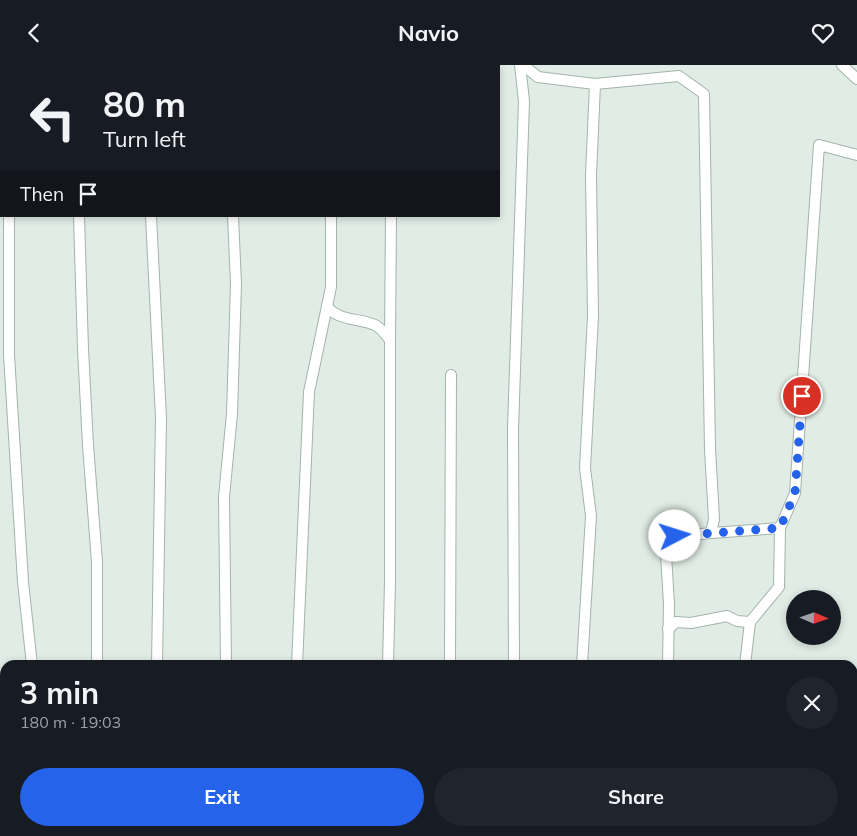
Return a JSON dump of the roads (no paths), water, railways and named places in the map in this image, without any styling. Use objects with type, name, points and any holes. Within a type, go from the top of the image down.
[{"type":"street","points":[[522,65],[538,77],[595,84],[679,76],[704,94],[710,449],[714,519],[711,533]]},
{"type":"street","points":[[514,660],[513,429],[524,101],[522,65]]},
{"type":"street","points":[[842,65],[857,79]]},
{"type":"street","points":[[582,660],[591,516],[585,468],[594,316],[591,175],[595,84]]},
{"type":"street","points":[[746,660],[750,622],[779,587],[780,528],[795,493],[819,145],[857,155]]},
{"type":"street","points":[[9,217],[9,355],[22,582],[31,660]]},
{"type":"street","points":[[79,217],[87,435],[97,562],[98,660]]},
{"type":"street","points":[[151,217],[161,418],[157,660]]},
{"type":"street","points":[[226,660],[224,497],[233,404],[236,285],[233,217]]},
{"type":"street","points":[[296,660],[309,392],[330,287],[330,217]]},
{"type":"street","points":[[388,660],[392,217]]},
{"type":"street","points":[[327,306],[330,311],[344,317],[377,326],[390,339]]},
{"type":"street","points":[[450,660],[451,375]]},
{"type":"street","points":[[668,660],[669,604],[665,537],[780,528]]},
{"type":"street","points":[[668,629],[676,622],[691,623],[727,616],[737,621],[750,622]]}]
